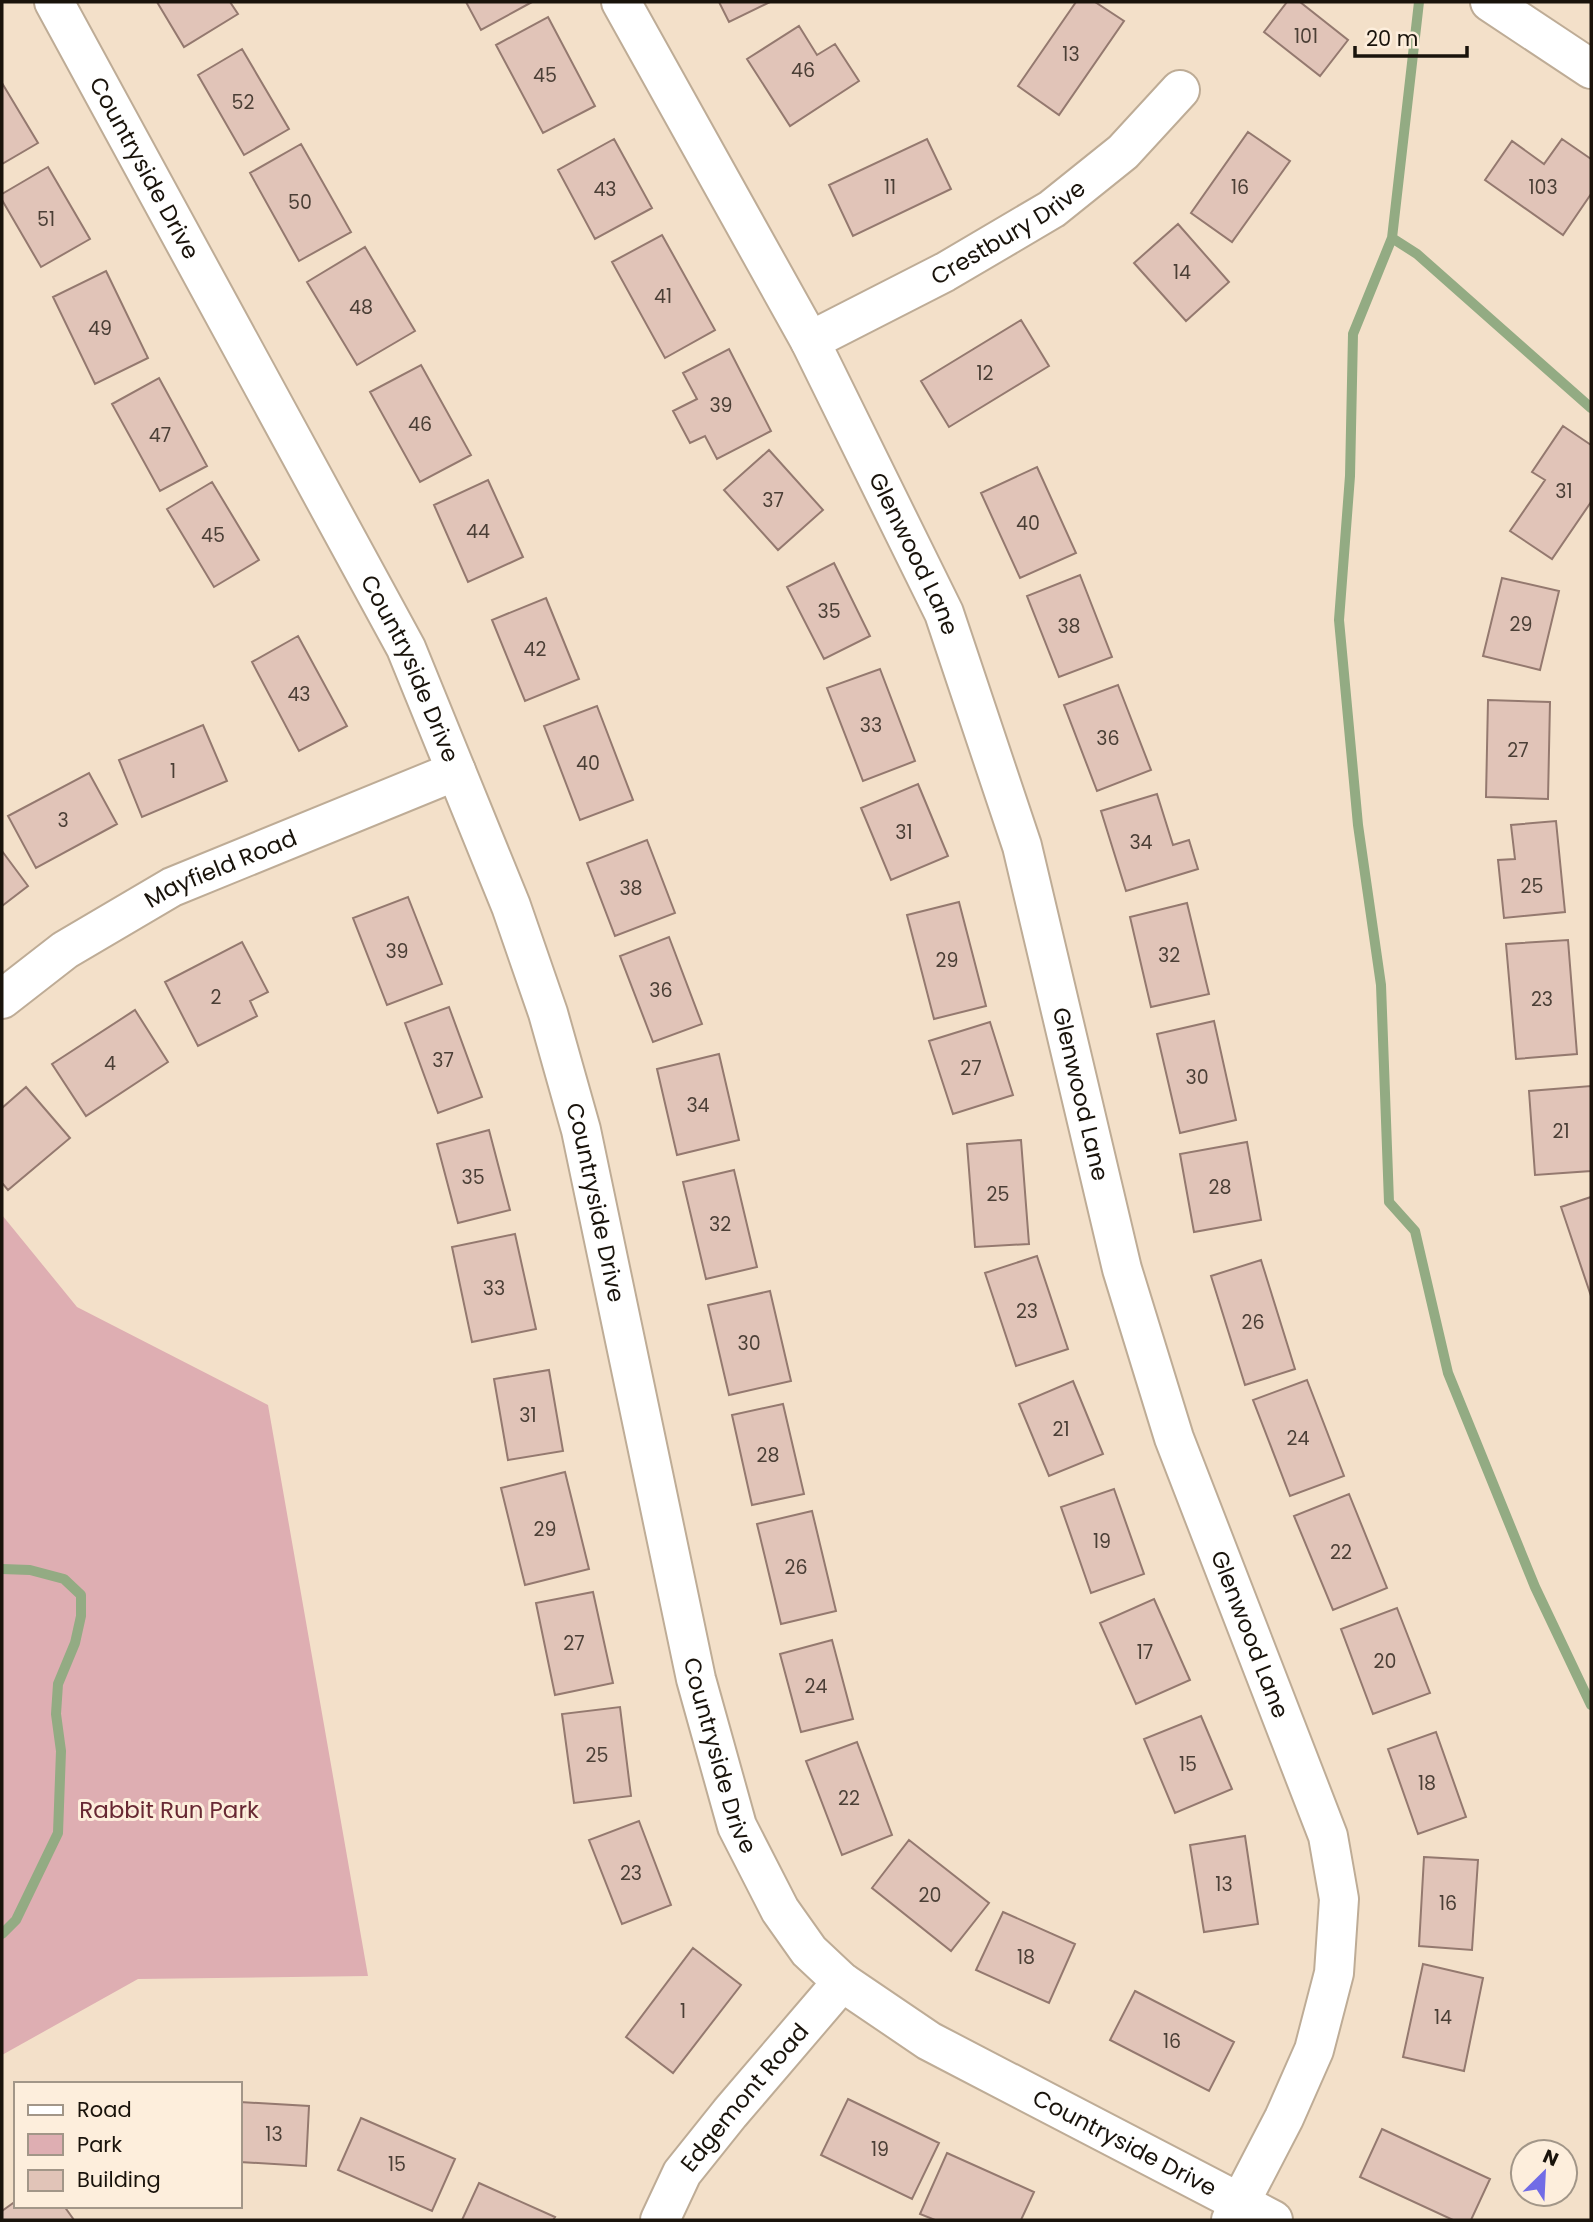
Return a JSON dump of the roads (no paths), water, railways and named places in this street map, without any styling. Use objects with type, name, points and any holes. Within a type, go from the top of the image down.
[{"type":"street","name":"Countryside Drive","points":[[54,2],[406,648],[511,906],[548,1013],[581,1130],[696,1679],[737,1826],[780,1910],[809,1951],[842,1982],[929,2041],[1248,2215]]},
{"type":"street","name":"Glenwood Lane","points":[[621,2],[810,341],[944,613],[1022,846],[1122,1269],[1174,1438],[1328,1836],[1339,1899],[1334,1973],[1314,2050],[1284,2118],[1248,2215]]},
{"type":"street","points":[[1490,2],[1591,69]]},
{"type":"street","name":"Crestbury Drive","points":[[810,341],[945,272],[1052,209],[1123,152],[1180,90]]},
{"type":"street","name":"Mayfield Road","points":[[2,999],[65,950],[172,887],[456,771]]},
{"type":"street","name":"Edgemont Road","points":[[660,2220],[682,2174],[730,2113],[842,1982]]},
{"type":"waterway","points":[[1419,2],[1392,238],[1353,334],[1350,476],[1339,620],[1358,825],[1381,985],[1389,1202],[1415,1231],[1448,1373],[1535,1587],[1591,1705]]},
{"type":"waterway","points":[[1392,238],[1417,254],[1591,408]]},
{"type":"waterway","points":[[2,1569],[30,1570],[64,1579],[81,1595],[81,1616],[75,1643],[58,1684],[56,1714],[61,1751],[58,1833],[16,1920],[2,1934]]},
{"type":"park label","name":"Rabbit Run Park","points":[[169,1810]]}]
